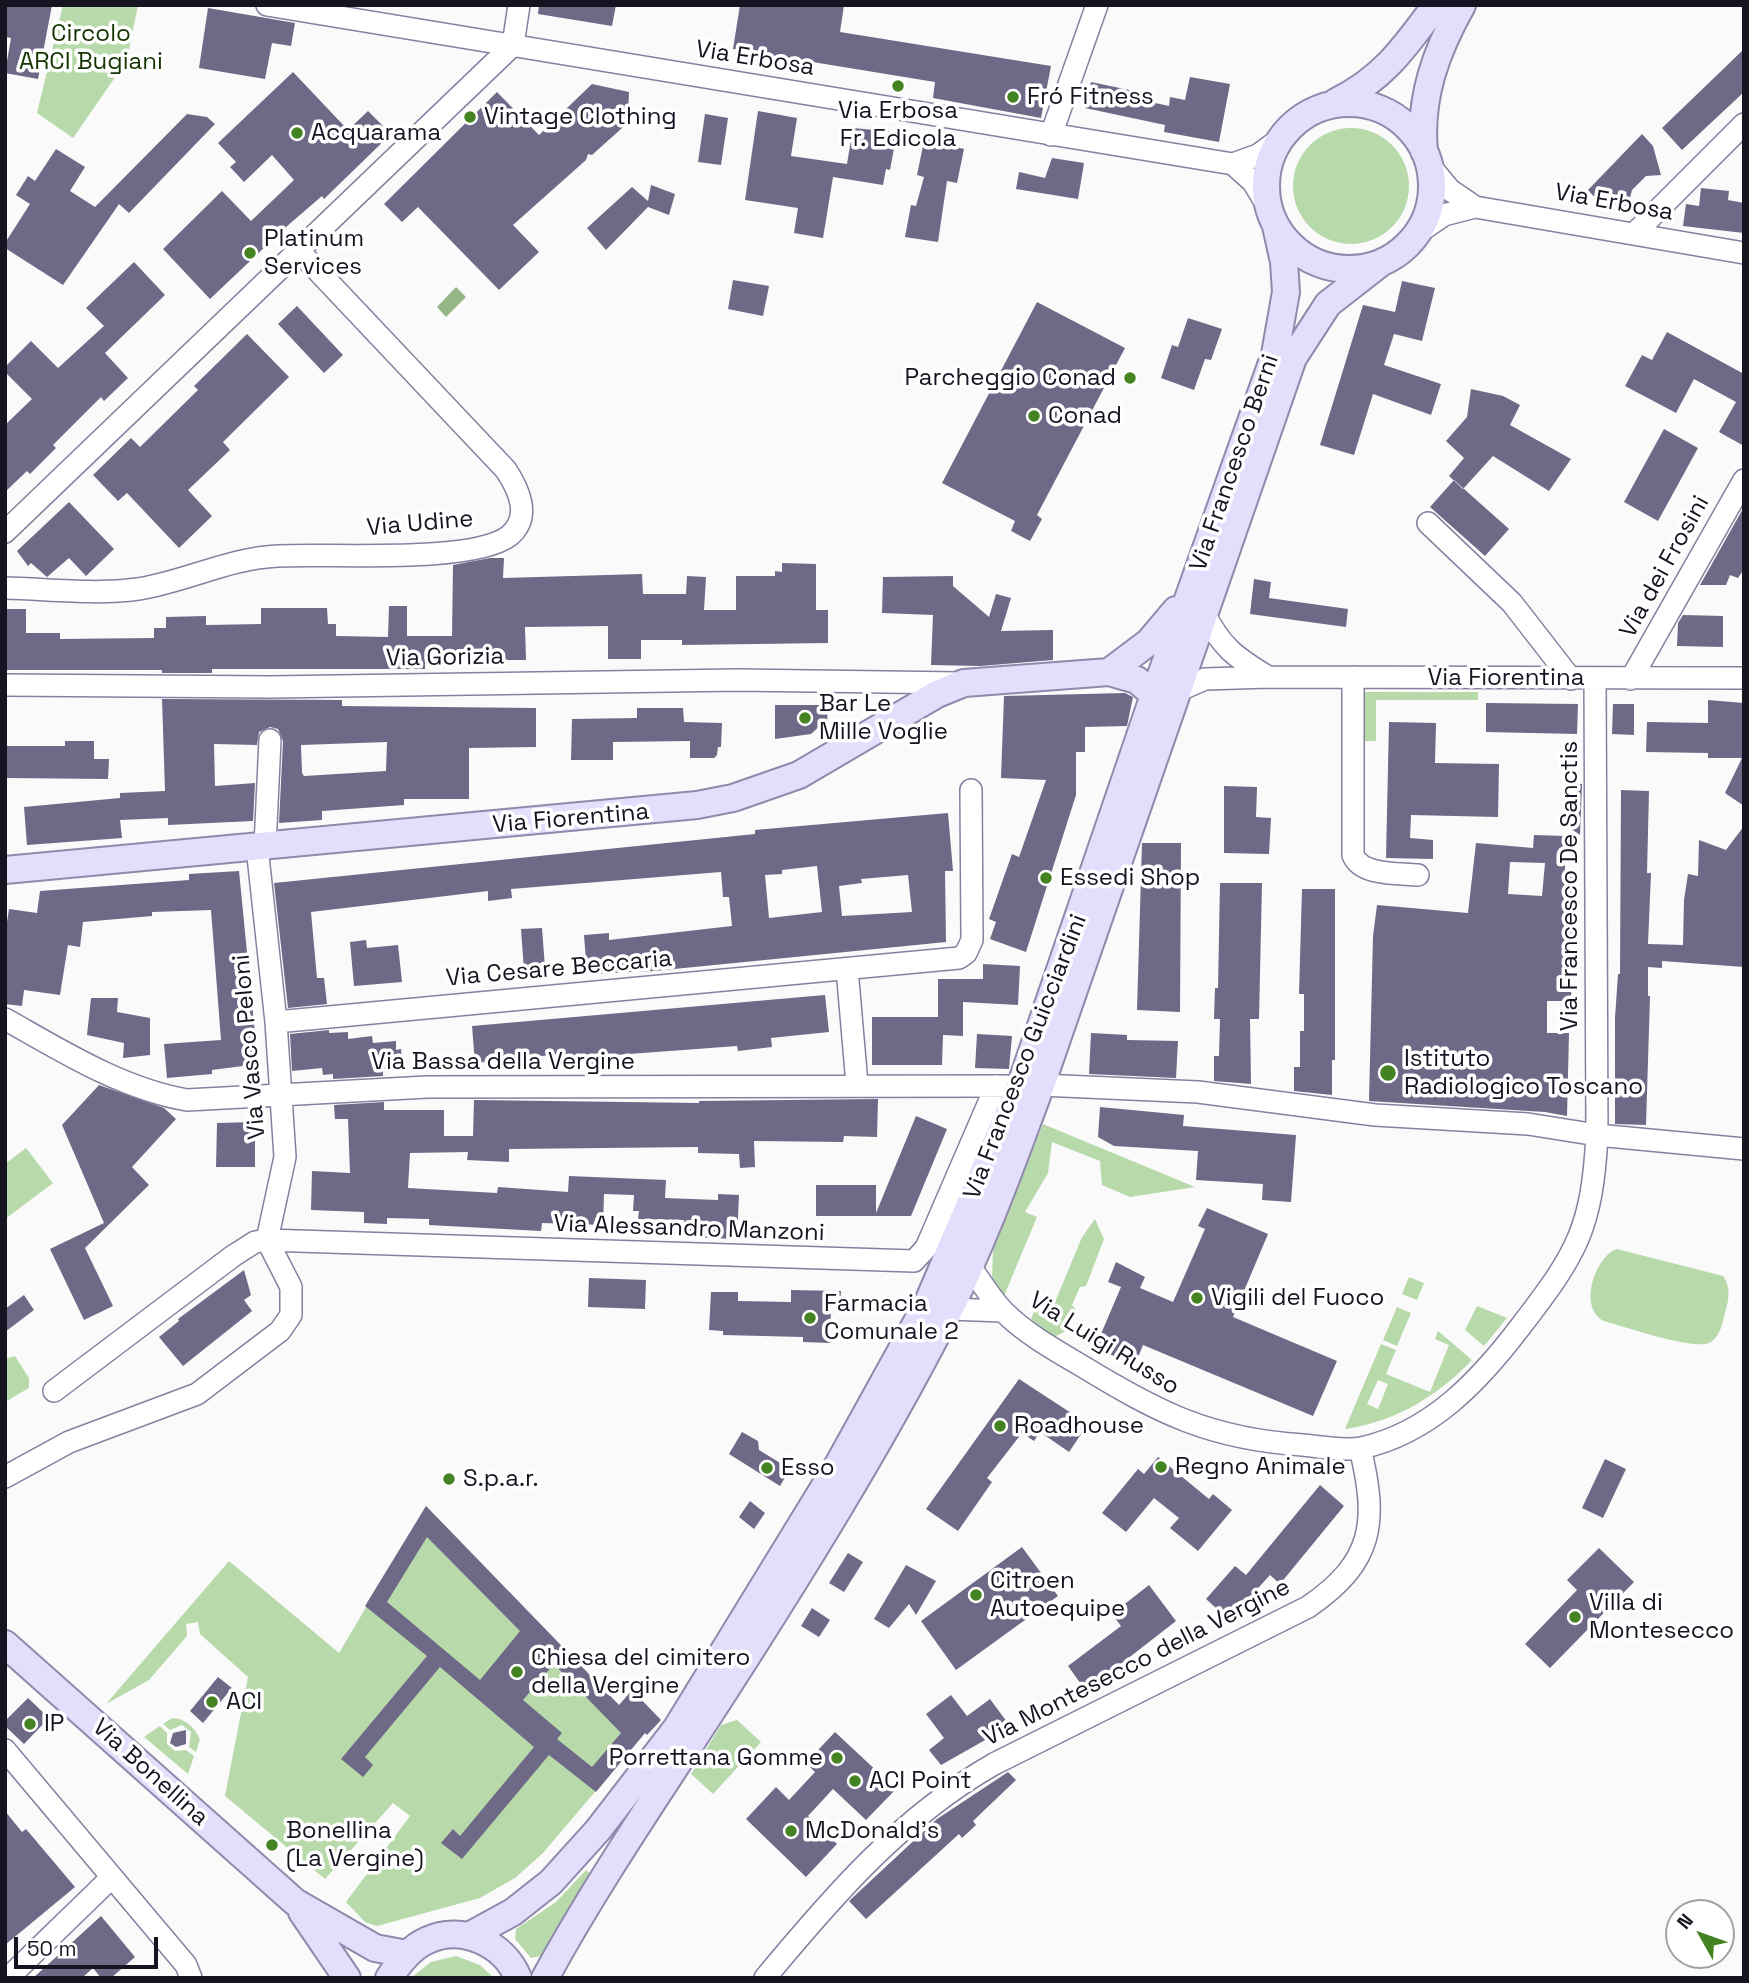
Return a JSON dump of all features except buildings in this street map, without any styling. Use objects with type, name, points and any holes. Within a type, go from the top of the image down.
[{"type":"main road","points":[[1436,5],[1389,67],[1370,84],[1302,117],[1280,139],[1267,167],[1272,216],[1296,251],[1326,266],[1356,269],[1382,262],[1398,253],[1416,234],[1430,205],[1422,129],[1428,84],[1444,37],[1462,5]]},
{"type":"main road","points":[[1331,104],[1362,103],[1384,110],[1411,130],[1427,159]]},
{"type":"main road","name":"Via Francesco Berni","points":[[1165,693],[1197,600],[1281,328],[1286,292],[1284,262],[1272,216]]},
{"type":"main road","name":"Via Francesco Berni","points":[[1197,600],[1293,358],[1328,304],[1382,262]]},
{"type":"main road","points":[[1109,672],[1149,642],[1197,600]]},
{"type":"main road","name":"Via Fiorentina","points":[[5,870],[637,814],[721,800],[799,775],[912,708],[964,683],[1109,672],[1137,680],[1165,693]]},
{"type":"main road","name":"Via Francesco Guicciardini","points":[[469,1936],[534,1898],[573,1859],[639,1779],[698,1695],[839,1463],[909,1338],[944,1266],[1019,1086],[1165,693]]},
{"type":"main road","name":"Via Francesco Guicciardini","points":[[545,1978],[603,1878],[726,1689],[861,1469],[950,1310],[969,1265],[1019,1086]]},
{"type":"main road","name":"Via Bonellina","points":[[5,1644],[295,1902],[375,1948],[407,1954]]},
{"type":"main road","name":"Via Bonellina","points":[[295,1902],[347,1978]]},
{"type":"main road","points":[[389,1978],[407,1954],[430,1938],[469,1936],[500,1952],[518,1978]]},
{"type":"street","name":"Via Erbosa","points":[[267,5],[332,10],[513,46],[1233,164]]},
{"type":"street","points":[[5,532],[513,46],[519,5]]},
{"type":"street","points":[[1051,135],[1097,5]]},
{"type":"street","points":[[1635,233],[1744,124]]},
{"type":"street","points":[[1272,216],[1253,182],[1233,164],[1258,155],[1280,139]]},
{"type":"street","name":"Via Erbosa","points":[[1427,159],[1450,190],[1475,207]]},
{"type":"street","name":"Via Erbosa","points":[[1416,234],[1444,215],[1475,207],[1744,253]]},
{"type":"street","name":"Via Udine","points":[[5,588],[139,589],[239,562],[276,556],[369,557],[461,550],[494,543],[516,529],[523,512],[522,502],[506,470],[299,251]]},
{"type":"street","name":"Via dei Frosini","points":[[1631,679],[1744,480]]},
{"type":"street","points":[[1428,523],[1512,603],[1571,679]]},
{"type":"street","points":[[1197,600],[1216,636],[1229,652],[1268,677]]},
{"type":"street","name":"Via Fiorentina","points":[[1165,693],[1206,679],[1268,677],[1744,678]]},
{"type":"street","points":[[1353,677],[1353,855],[1358,864],[1367,869],[1419,875]]},
{"type":"street","name":"Via Francesco De Sanctis","points":[[1595,679],[1597,1135]]},
{"type":"street","name":"Via Gorizia","points":[[5,685],[271,687],[737,680],[964,683]]},
{"type":"street","points":[[886,681],[912,708]]},
{"type":"street","name":"Via Vasco Peloni","points":[[267,1240],[268,1224],[284,1171],[282,1097],[261,847],[270,740]]},
{"type":"street","name":"Via Cesare Beccaria","points":[[276,1022],[952,960],[966,953],[972,940],[971,790]]},
{"type":"street","points":[[847,969],[857,1084]]},
{"type":"street","name":"Via Bassa della Vergine","points":[[5,1019],[86,1063],[173,1098],[199,1100],[427,1087],[603,1089],[857,1084],[1019,1086],[1198,1092],[1375,1115],[1528,1124],[1597,1135],[1744,1149]]},
{"type":"street","name":"Via Alessandro Manzoni","points":[[267,1240],[914,1261],[926,1248],[1019,1086]]},
{"type":"street","name":"Via Luigi Russo","points":[[969,1265],[1003,1311],[1047,1345],[1149,1407],[1174,1418],[1227,1434],[1266,1441],[1360,1448],[1418,1424],[1460,1396],[1484,1374],[1536,1307],[1565,1268],[1581,1237],[1594,1186],[1597,1135]]},
{"type":"street","points":[[5,1477],[69,1442],[197,1394],[280,1331],[292,1315],[293,1297],[282,1266],[267,1240],[256,1242],[233,1256],[54,1391]]},
{"type":"street","points":[[950,1310],[1003,1311]]},
{"type":"street","name":"Via Montesecco della Vergine","points":[[765,1978],[837,1892],[928,1807],[994,1764],[1308,1607],[1337,1586],[1360,1554],[1371,1525],[1370,1495],[1360,1448]]},
{"type":"street","points":[[5,1750],[186,1965],[191,1978]]},
{"type":"street","points":[[8,1978],[112,1877]]},
{"type":"green space","name":"Circolo ARCI Bugiani","points":[[63,5],[138,5],[127,60],[73,138],[37,113]]},
{"type":"green space","points":[[1351,128],[1373,133],[1392,145],[1404,164],[1409,186],[1404,208],[1392,227],[1373,239],[1351,244],[1329,239],[1310,227],[1298,208],[1293,186],[1298,164],[1310,145],[1329,133]]},
{"type":"green space","points":[[1365,692],[1478,692],[1478,700],[1376,700],[1376,741],[1365,741]]},
{"type":"green space","points":[[1043,1124],[1195,1187],[1130,1197],[1102,1185],[1100,1161],[1052,1142],[1048,1173],[1025,1212],[1037,1217],[1004,1296],[992,1277],[993,1250]]},
{"type":"green space","points":[[26,1148],[53,1183],[5,1219],[5,1164]]},
{"type":"green space","points":[[1095,1219],[1104,1239],[1086,1286],[1080,1287],[1072,1305],[1076,1310],[1068,1330],[1054,1337],[1031,1319],[1035,1309],[1050,1314],[1082,1237]]},
{"type":"green space","points":[[1617,1249],[1723,1276],[1727,1284],[1728,1298],[1722,1325],[1714,1339],[1703,1344],[1676,1341],[1604,1321],[1596,1314],[1592,1305],[1592,1282],[1602,1261]]},
{"type":"green space","points":[[1409,1277],[1424,1283],[1417,1300],[1402,1294]]},
{"type":"green space","points":[[1477,1306],[1507,1318],[1484,1346],[1465,1330]]},
{"type":"green space","points":[[1397,1307],[1411,1313],[1397,1346],[1383,1340]]},
{"type":"green space","points":[[1438,1331],[1472,1360],[1430,1396],[1398,1414],[1345,1429],[1381,1344],[1396,1350],[1386,1374],[1430,1392],[1449,1345],[1435,1339]],"holes":[[[1378,1380],[1388,1384],[1378,1409],[1367,1404]]]},
{"type":"green space","points":[[15,1356],[29,1378],[29,1388],[5,1402],[5,1359]]},
{"type":"green space","points":[[426,1506],[645,1733],[543,1853],[515,1878],[480,1898],[377,1926],[365,1922],[346,1902],[410,1816],[393,1803],[325,1879],[225,1796],[248,1677],[200,1634],[198,1622],[186,1624],[187,1636],[149,1680],[106,1704],[229,1561],[339,1653]]},
{"type":"green space","points":[[172,1718],[189,1724],[195,1731],[200,1739],[196,1752],[189,1747],[191,1732],[182,1725],[170,1730],[163,1724]]},
{"type":"green space","points":[[737,1720],[761,1742],[713,1794],[691,1774],[721,1725]]},
{"type":"green space","points":[[160,1726],[167,1733],[167,1744],[175,1751],[186,1750],[194,1756],[188,1774],[144,1737]]},
{"type":"green space","points":[[586,1870],[591,1874],[541,1956],[531,1958],[515,1939],[516,1929],[556,1902]]},
{"type":"green space","points":[[456,1956],[480,1965],[494,1978],[411,1978],[431,1962]]},
{"type":"shaded area","points":[[456,287],[466,297],[446,317],[437,307]]},
{"type":"place","name":"Via Erbosa Fr. Edicola","points":[[898,86]]},
{"type":"place","name":"Fró Fitness","points":[[1013,97]]},
{"type":"place","name":"Vintage Clothing","points":[[470,117]]},
{"type":"place","name":"Acquarama","points":[[297,133]]},
{"type":"place","name":"Platinum Services","points":[[250,253]]},
{"type":"place","name":"Parcheggio Conad","points":[[1130,378]]},
{"type":"place","name":"Conad","points":[[1034,416]]},
{"type":"place","name":"Bar Le Mille Voglie","points":[[805,718]]},
{"type":"place","name":"Essedi Shop","points":[[1046,878]]},
{"type":"place","name":"Istituto Radiologico Toscano","points":[[1388,1073]]},
{"type":"place","name":"Vigili del Fuoco","points":[[1197,1298]]},
{"type":"place","name":"Farmacia Comunale 2","points":[[810,1318]]},
{"type":"place","name":"Roadhouse","points":[[1000,1426]]},
{"type":"place","name":"Regno Animale","points":[[1161,1467]]},
{"type":"place","name":"Esso","points":[[767,1468]]},
{"type":"place","name":"S.p.a.r.","points":[[449,1479]]},
{"type":"place","name":"Citroen Autoequipe","points":[[976,1595]]},
{"type":"place","name":"Villa di Montesecco","points":[[1575,1617]]},
{"type":"place","name":"Chiesa del cimitero della Vergine","points":[[517,1672]]},
{"type":"place","name":"ACI","points":[[212,1702]]},
{"type":"place","name":"IP","points":[[30,1724]]},
{"type":"place","name":"Porrettana Gomme","points":[[837,1758]]},
{"type":"place","name":"ACI Point","points":[[855,1781]]},
{"type":"place","name":"McDonald's","points":[[791,1831]]},
{"type":"place","name":"Bonellina (La Vergine)","points":[[272,1845]]}]
